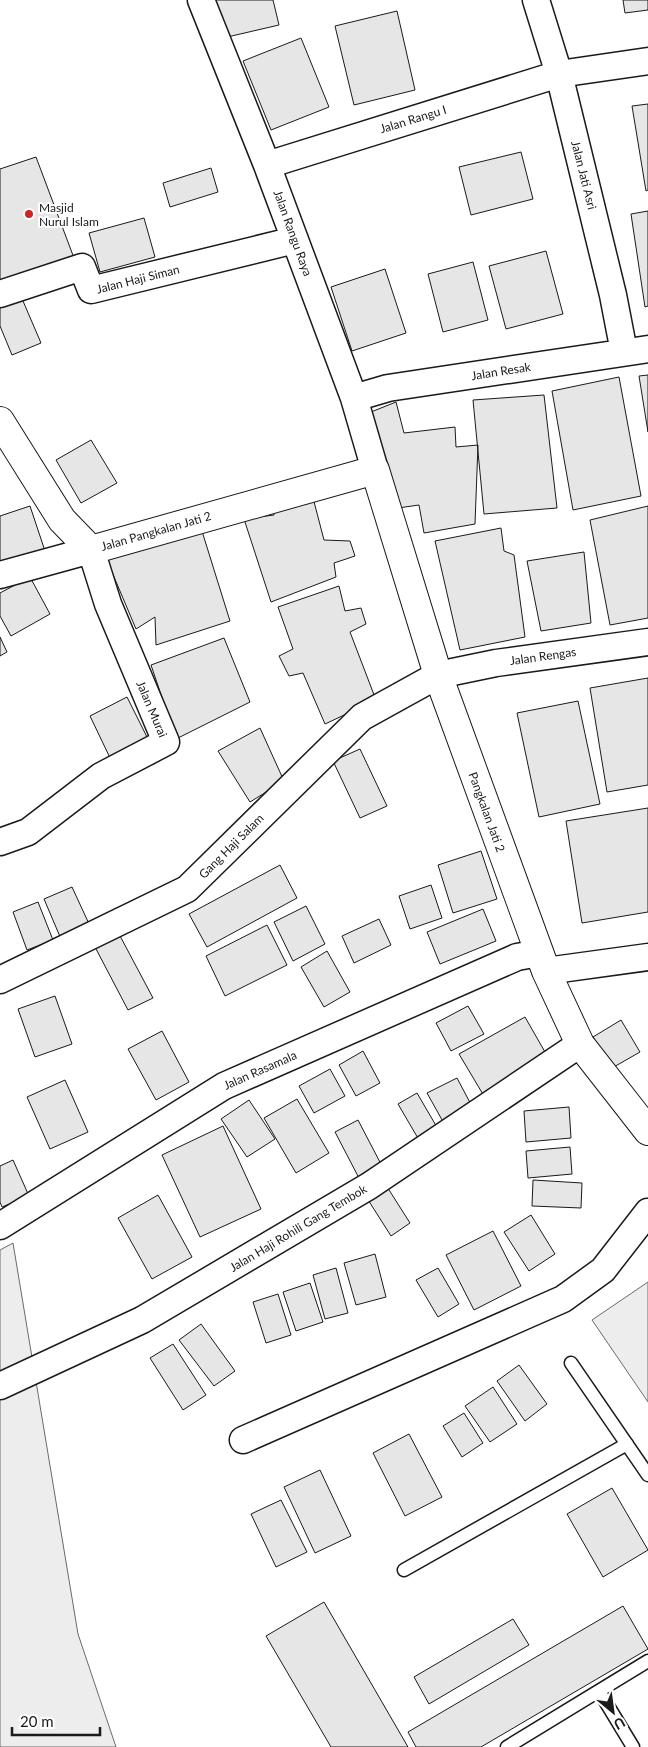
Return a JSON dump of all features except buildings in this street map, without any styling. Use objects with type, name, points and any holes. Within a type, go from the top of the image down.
[{"type":"street","name":"Jalan Rangu Raya","points":[[201,0],[267,165],[354,398],[375,470]]},
{"type":"street","name":"Jalan Jati Asri","points":[[536,0],[559,74],[613,295],[636,351]]},
{"type":"street","name":"Jalan Rangu I","points":[[267,165],[559,74],[648,61]]},
{"type":"street","name":"Jalan Haji Siman","points":[[0,294],[82,267],[91,290],[295,240]]},
{"type":"street","name":"Jalan Resak","points":[[354,398],[388,388],[636,351]]},
{"type":"street","name":"Jalan Pangkalan Jati 2","points":[[0,420],[62,520],[90,550],[375,470]]},
{"type":"street","name":"Pangkalan Jati 2","points":[[375,470],[438,675],[543,962],[580,1044],[648,1131]]},
{"type":"street","points":[[0,576],[90,550]]},
{"type":"street","name":"Jalan Murai","points":[[0,842],[28,832],[101,776],[166,742],[108,604],[90,550]]},
{"type":"street","name":"Jalan Rengas","points":[[438,675],[496,663],[648,642]]},
{"type":"street","name":"Gang Haji Salam","points":[[0,980],[187,889],[362,717],[438,675]]},
{"type":"street","name":"Jalan Rasamala","points":[[0,1226],[224,1086],[517,957],[543,962],[648,957]]},
{"type":"street","name":"Jalan Haji Rohili Gang Tembok","points":[[0,1386],[151,1316],[369,1186],[580,1044]]},
{"type":"street","points":[[243,1440],[563,1299],[602,1270],[648,1212]]},
{"type":"lane","points":[[571,1363],[648,1475]]},
{"type":"lane","points":[[404,1570],[627,1444]]},
{"type":"lane","points":[[507,1747],[648,1661]]},
{"type":"lane","points":[[599,1691],[633,1747]]},
{"type":"shaded area","points":[[13,1243],[78,1634],[116,1747],[0,1747],[0,1250]]},
{"type":"shaded area","points":[[648,1282],[648,1402],[592,1320]]},
{"type":"place","name":"Masjid Nurul Islam","points":[[29,214]]}]
